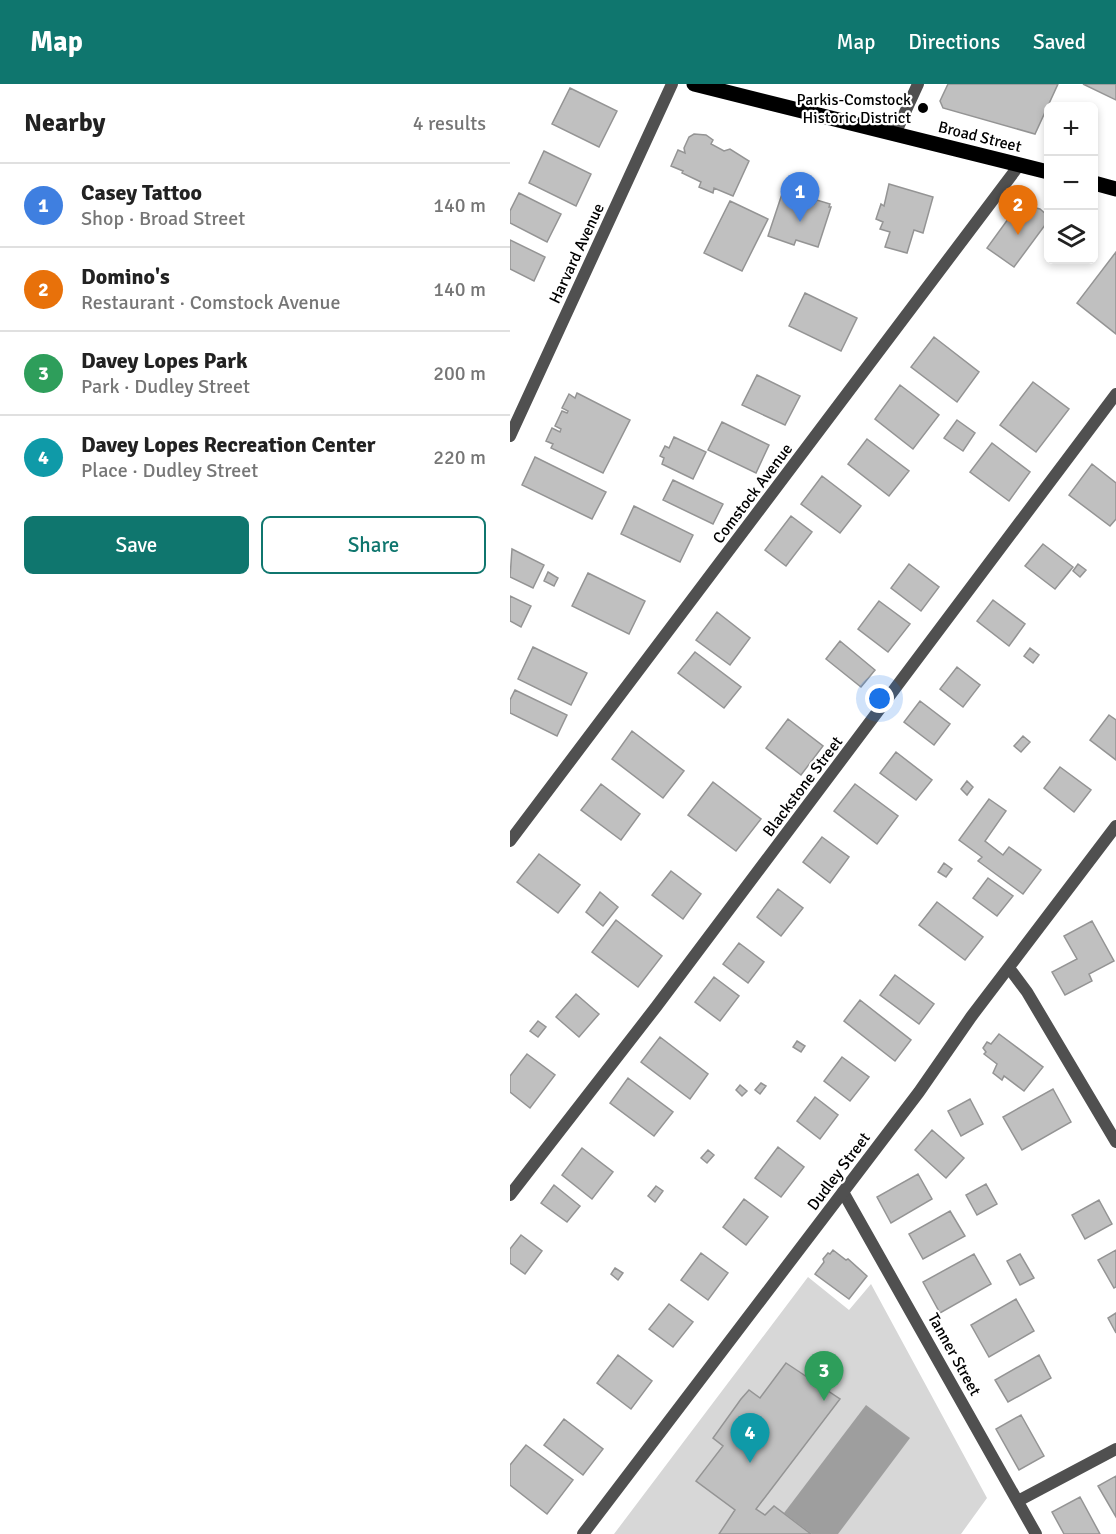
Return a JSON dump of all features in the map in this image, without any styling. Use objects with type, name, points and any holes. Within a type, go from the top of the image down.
[{"type":"main road","name":"Broad Street","points":[[693,84],[1044,171]]},
{"type":"main road","points":[[1098,184],[1116,189]]},
{"type":"street","name":"Harvard Avenue","points":[[510,436],[672,84]]},
{"type":"street","points":[[895,134],[918,84]]},
{"type":"street","name":"Comstock Avenue","points":[[510,841],[1020,164]]},
{"type":"street","name":"Blackstone Street","points":[[510,1195],[656,1007],[1116,394]]},
{"type":"street","name":"Dudley Street","points":[[583,1534],[843,1192],[1116,826]]},
{"type":"street","points":[[1009,968],[1027,992],[1116,1142]]},
{"type":"street","name":"Tanner Street","points":[[843,1192],[1036,1534]]},
{"type":"street","points":[[1018,1501],[1116,1449]]},
{"type":"shaded area","points":[[808,1277],[849,1310],[871,1284],[987,1498],[961,1534],[614,1534]]},
{"type":"shaded area","points":[[866,1405],[910,1438],[838,1534],[812,1534],[784,1513]]},
{"type":"building","points":[[948,84],[1058,84],[1050,102],[1044,102],[1044,114],[1035,134],[943,108],[940,101]]},
{"type":"building","points":[[1083,84],[1116,84],[1116,100]]},
{"type":"building","points":[[570,88],[617,111],[599,147],[552,124]]},
{"type":"building","points":[[694,134],[706,135],[713,140],[711,144],[724,151],[730,149],[749,161],[733,196],[714,188],[713,193],[699,187],[701,182],[671,166],[678,150],[685,153],[684,148],[689,137]]},
{"type":"building","points":[[544,151],[591,174],[576,206],[529,183]]},
{"type":"building","points":[[889,184],[933,197],[923,233],[914,230],[907,253],[885,247],[890,232],[880,229],[883,222],[876,219],[881,204],[884,206]]},
{"type":"building","points":[[519,193],[561,214],[547,242],[510,223],[510,211]]},
{"type":"building","points":[[782,194],[814,204],[817,200],[830,204],[818,247],[796,240],[794,245],[768,236]]},
{"type":"building","points":[[730,201],[768,219],[742,271],[704,253]]},
{"type":"building","points":[[1019,204],[1040,209],[1044,212],[1044,226],[1014,267],[987,248]]},
{"type":"building","points":[[510,240],[545,257],[534,281],[510,269]]},
{"type":"building","points":[[1116,252],[1116,334],[1077,303]]},
{"type":"building","points":[[805,293],[857,318],[841,351],[789,326]]},
{"type":"building","points":[[934,337],[979,372],[957,402],[911,367]]},
{"type":"building","points":[[757,375],[800,396],[785,425],[742,405]]},
{"type":"building","points":[[1033,382],[1069,409],[1036,452],[1000,425]]},
{"type":"building","points":[[900,385],[939,415],[913,449],[875,419]]},
{"type":"building","points":[[577,393],[630,420],[603,473],[551,448],[553,444],[546,441],[552,428],[560,432],[561,429],[555,426],[562,411],[567,413],[568,411],[562,408],[569,394],[575,398]]},
{"type":"building","points":[[957,420],[975,433],[963,451],[944,438]]},
{"type":"building","points":[[722,422],[769,445],[756,473],[708,450]]},
{"type":"building","points":[[674,437],[706,452],[693,479],[662,464],[664,458],[660,456],[665,446],[669,448]]},
{"type":"building","points":[[867,439],[909,471],[889,496],[848,464]]},
{"type":"building","points":[[992,443],[1030,472],[1009,501],[970,472]]},
{"type":"building","points":[[535,457],[606,492],[592,519],[522,485]]},
{"type":"building","points":[[1092,464],[1116,483],[1116,519],[1110,526],[1069,495]]},
{"type":"building","points":[[822,476],[861,506],[840,533],[801,504]]},
{"type":"building","points":[[673,480],[723,504],[713,524],[663,500]]},
{"type":"building","points":[[634,506],[693,535],[680,562],[621,534]]},
{"type":"building","points":[[791,516],[812,532],[786,566],[765,550]]},
{"type":"building","points":[[1043,544],[1073,567],[1055,589],[1025,566]]},
{"type":"building","points":[[512,549],[544,565],[533,588],[510,577]]},
{"type":"building","points":[[909,564],[939,587],[921,611],[891,588]]},
{"type":"building","points":[[1078,564],[1086,570],[1080,577],[1073,571]]},
{"type":"building","points":[[548,572],[558,578],[554,586],[544,581]]},
{"type":"building","points":[[588,573],[645,601],[629,634],[572,606]]},
{"type":"building","points":[[510,596],[531,606],[521,627],[510,621]]},
{"type":"building","points":[[993,600],[1025,624],[1009,646],[977,621]]},
{"type":"building","points":[[879,601],[910,624],[888,652],[858,629]]},
{"type":"building","points":[[717,612],[750,638],[730,665],[696,640]]},
{"type":"building","points":[[840,641],[875,670],[861,687],[826,659]]},
{"type":"building","points":[[533,647],[587,673],[571,705],[518,679]]},
{"type":"building","points":[[1030,648],[1039,655],[1033,663],[1024,656]]},
{"type":"building","points":[[695,652],[741,687],[724,708],[678,673]]},
{"type":"building","points":[[957,667],[980,685],[963,707],[940,689]]},
{"type":"building","points":[[515,690],[567,715],[557,736],[510,713],[510,700]]},
{"type":"building","points":[[920,701],[950,724],[934,745],[904,722]]},
{"type":"building","points":[[1109,715],[1116,720],[1116,760],[1090,740]]},
{"type":"building","points":[[788,719],[823,746],[801,775],[766,748]]},
{"type":"building","points":[[632,731],[684,771],[663,798],[612,759]]},
{"type":"building","points":[[1023,736],[1030,742],[1021,752],[1014,746]]},
{"type":"building","points":[[896,752],[932,780],[916,800],[880,773]]},
{"type":"building","points":[[1060,767],[1091,790],[1074,812],[1044,788]]},
{"type":"building","points":[[967,781],[973,787],[967,795],[961,789]]},
{"type":"building","points":[[713,782],[761,819],[736,851],[688,815]]},
{"type":"building","points":[[601,784],[640,814],[621,840],[581,810]]},
{"type":"building","points":[[855,784],[898,816],[877,844],[834,811]]},
{"type":"building","points":[[989,799],[1006,811],[985,841],[1003,855],[1009,847],[1041,870],[1023,894],[978,861],[982,857],[959,840]]},
{"type":"building","points":[[822,837],[849,857],[830,883],[803,862]]},
{"type":"building","points":[[539,854],[580,885],[558,913],[517,882]]},
{"type":"building","points":[[944,863],[952,869],[946,877],[938,872]]},
{"type":"building","points":[[671,871],[701,894],[683,919],[652,895]]},
{"type":"building","points":[[988,878],[1013,896],[997,916],[973,898]]},
{"type":"building","points":[[778,889],[803,908],[781,936],[757,917]]},
{"type":"building","points":[[600,892],[618,907],[603,926],[586,912]]},
{"type":"building","points":[[937,902],[983,937],[965,960],[919,925]]},
{"type":"building","points":[[616,920],[662,956],[638,987],[592,952]]},
{"type":"building","points":[[1092,921],[1114,961],[1089,974],[1092,981],[1065,995],[1052,972],[1077,959],[1064,936]]},
{"type":"building","points":[[739,943],[764,962],[748,983],[723,964]]},
{"type":"building","points":[[895,975],[934,1004],[919,1024],[880,995]]},
{"type":"building","points":[[714,977],[739,996],[720,1021],[695,1002]]},
{"type":"building","points":[[576,994],[599,1014],[579,1037],[556,1017]]},
{"type":"building","points":[[860,1000],[911,1040],[895,1061],[844,1021]]},
{"type":"building","points":[[538,1021],[546,1027],[538,1037],[530,1031]]},
{"type":"building","points":[[999,1034],[1043,1067],[1024,1091],[1004,1076],[1002,1080],[993,1073],[997,1064],[984,1054],[986,1052],[983,1048],[987,1042],[991,1044]]},
{"type":"building","points":[[660,1037],[708,1074],[690,1099],[641,1062]]},
{"type":"building","points":[[797,1041],[805,1046],[801,1052],[793,1047]]},
{"type":"building","points":[[527,1054],[555,1075],[530,1108],[510,1092],[510,1076]]},
{"type":"building","points":[[842,1057],[869,1077],[850,1101],[824,1081]]},
{"type":"building","points":[[628,1078],[673,1112],[654,1136],[610,1103]]},
{"type":"building","points":[[761,1083],[766,1086],[760,1094],[755,1090]]},
{"type":"building","points":[[740,1085],[747,1091],[742,1096],[736,1090]]},
{"type":"building","points":[[1053,1089],[1071,1122],[1022,1150],[1003,1117]]},
{"type":"building","points":[[815,1097],[838,1115],[820,1139],[797,1121]]},
{"type":"building","points":[[970,1099],[983,1124],[961,1136],[948,1111]]},
{"type":"building","points":[[932,1130],[964,1158],[946,1178],[915,1150]]},
{"type":"building","points":[[778,1147],[804,1167],[781,1197],[755,1178]]},
{"type":"building","points":[[582,1148],[613,1172],[592,1199],[562,1175]]},
{"type":"building","points":[[708,1150],[714,1155],[707,1163],[701,1158]]},
{"type":"building","points":[[918,1174],[932,1199],[891,1223],[877,1197]]},
{"type":"building","points":[[986,1184],[997,1204],[977,1215],[966,1195]]},
{"type":"building","points":[[554,1185],[580,1206],[567,1222],[541,1203]]},
{"type":"building","points":[[656,1186],[663,1191],[655,1202],[648,1196]]},
{"type":"building","points":[[744,1199],[768,1217],[746,1245],[723,1227]]},
{"type":"building","points":[[1099,1200],[1112,1224],[1085,1239],[1072,1215]]},
{"type":"building","points":[[950,1211],[965,1236],[923,1259],[909,1234]]},
{"type":"building","points":[[521,1235],[542,1251],[525,1274],[510,1263],[510,1249]]},
{"type":"building","points":[[833,1250],[846,1260],[848,1259],[867,1276],[849,1299],[815,1274],[824,1262],[823,1259]]},
{"type":"building","points":[[1116,1250],[1116,1287],[1114,1288],[1098,1260]]},
{"type":"building","points":[[701,1253],[728,1273],[708,1300],[681,1280]]},
{"type":"building","points":[[974,1254],[991,1284],[940,1313],[923,1282]]},
{"type":"building","points":[[1020,1254],[1034,1278],[1020,1285],[1007,1261]]},
{"type":"building","points":[[615,1268],[623,1273],[618,1280],[611,1274]]},
{"type":"building","points":[[1016,1299],[1034,1331],[989,1357],[971,1325]]},
{"type":"building","points":[[669,1304],[693,1322],[673,1347],[649,1329]]},
{"type":"building","points":[[1116,1313],[1116,1333],[1108,1318]]},
{"type":"building","points":[[618,1355],[652,1381],[631,1409],[597,1383]]},
{"type":"building","points":[[1039,1355],[1051,1378],[1008,1402],[995,1380]]},
{"type":"building","points":[[786,1363],[840,1399],[756,1509],[765,1515],[774,1506],[811,1534],[719,1534],[735,1510],[696,1481],[723,1446],[713,1438],[741,1399],[749,1390],[760,1398]]},
{"type":"building","points":[[1021,1415],[1044,1456],[1019,1470],[996,1429]]},
{"type":"building","points":[[564,1419],[603,1449],[583,1475],[544,1445]]},
{"type":"building","points":[[526,1445],[573,1480],[547,1514],[510,1485],[510,1465]]},
{"type":"building","points":[[1116,1476],[1116,1517],[1098,1486]]},
{"type":"building","points":[[1080,1497],[1100,1534],[1064,1534],[1052,1512]]},
{"type":"place","name":"Parkis-Comstock Historic District","points":[[923,108]]},
{"type":"place","name":"Casey Tattoo","points":[[800,222]]},
{"type":"place","name":"Domino's","points":[[1018,235]]},
{"type":"place","name":"Davey Lopes Park","points":[[824,1401]]},
{"type":"place","name":"Davey Lopes Recreation Center","points":[[750,1463]]}]
